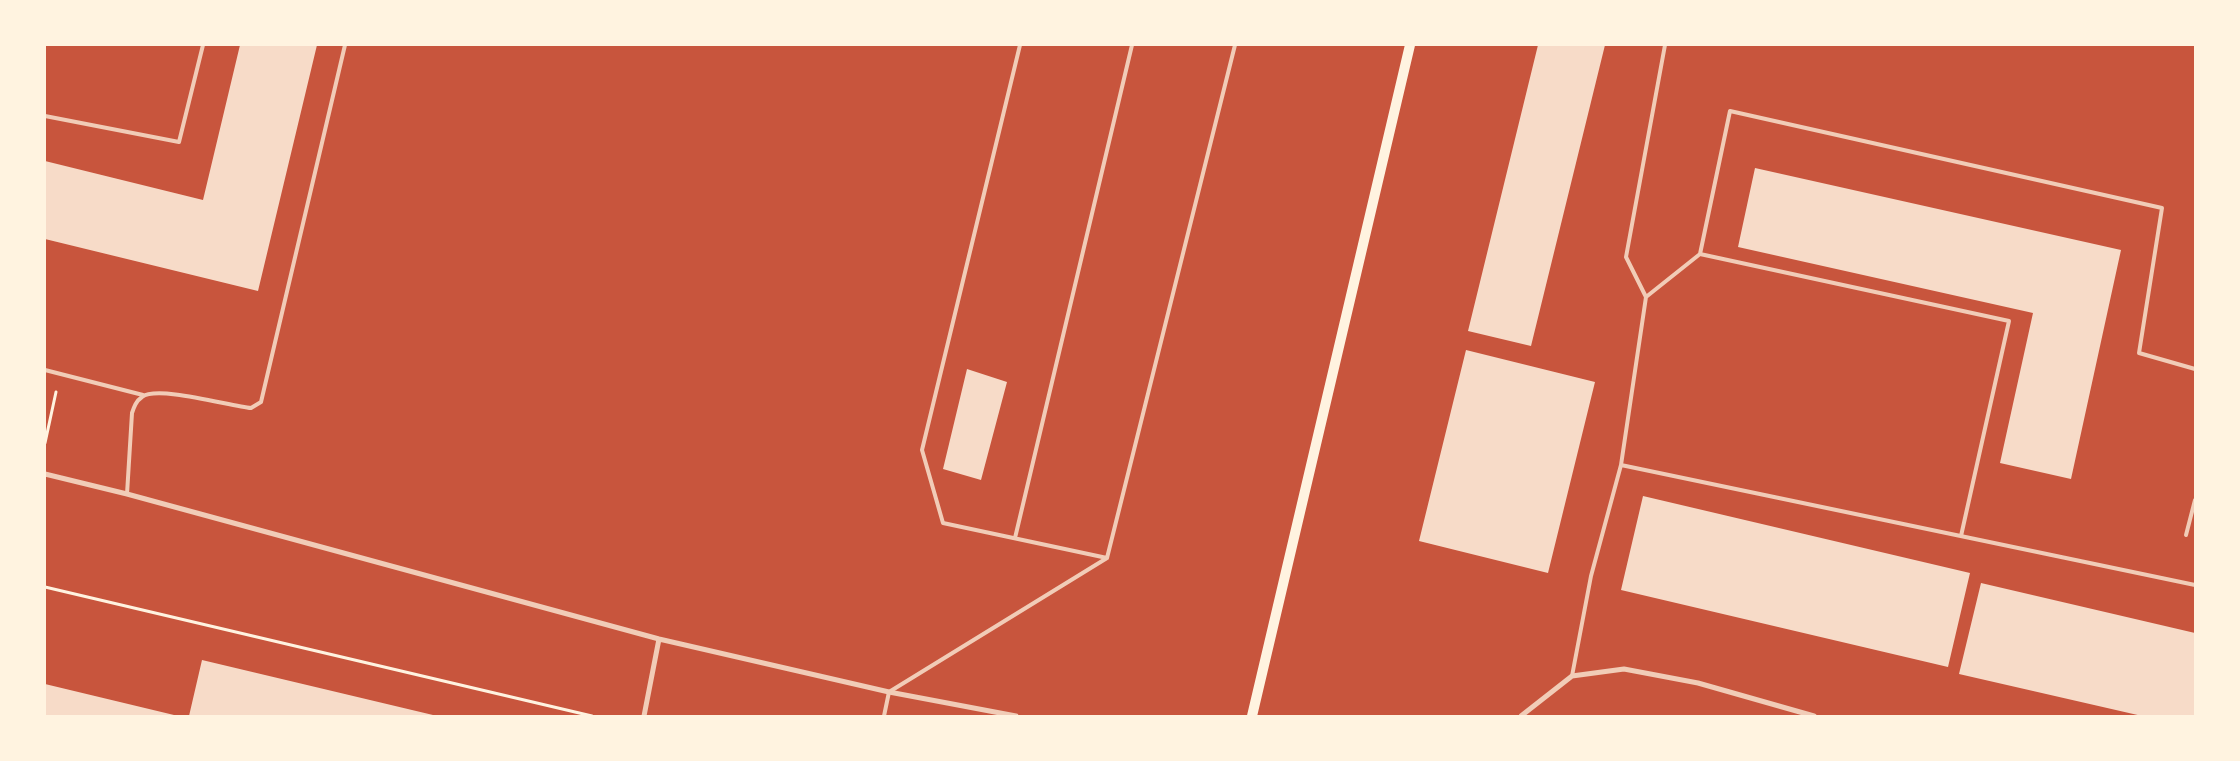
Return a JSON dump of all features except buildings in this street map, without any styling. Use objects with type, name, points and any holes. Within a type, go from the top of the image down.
[{"type":"main road","points":[[1252,716],[1410,45]]},
{"type":"street","points":[[45,474],[127,494],[659,639],[889,692],[1016,716]]},
{"type":"street","points":[[644,716],[659,639]]},
{"type":"street","points":[[1521,716],[1572,676],[1624,669],[1698,683],[1814,716]]},
{"type":"lane","points":[[45,116],[179,142],[203,45]]},
{"type":"lane","points":[[45,370],[143,396],[160,392],[252,408],[261,402],[345,45]]},
{"type":"lane","points":[[1020,45],[922,450],[943,523],[1107,558]]},
{"type":"lane","points":[[1015,538],[1132,45]]},
{"type":"lane","points":[[884,716],[889,692],[1107,558],[1235,45]]},
{"type":"lane","points":[[1572,676],[1592,576],[1621,465],[1646,297],[1626,257],[1665,45]]},
{"type":"lane","points":[[1646,297],[1700,254],[1730,111],[2162,208],[2139,353],[2195,368]]},
{"type":"lane","points":[[1700,254],[2009,321],[1961,536]]},
{"type":"lane","points":[[127,494],[132,413],[135,404],[143,396]]},
{"type":"lane","points":[[1621,465],[2195,585]]},
{"type":"lane","points":[[2186,535],[2195,500]]},
{"type":"path","points":[[45,443],[60,374]]},
{"type":"path","points":[[45,587],[592,716]]}]
